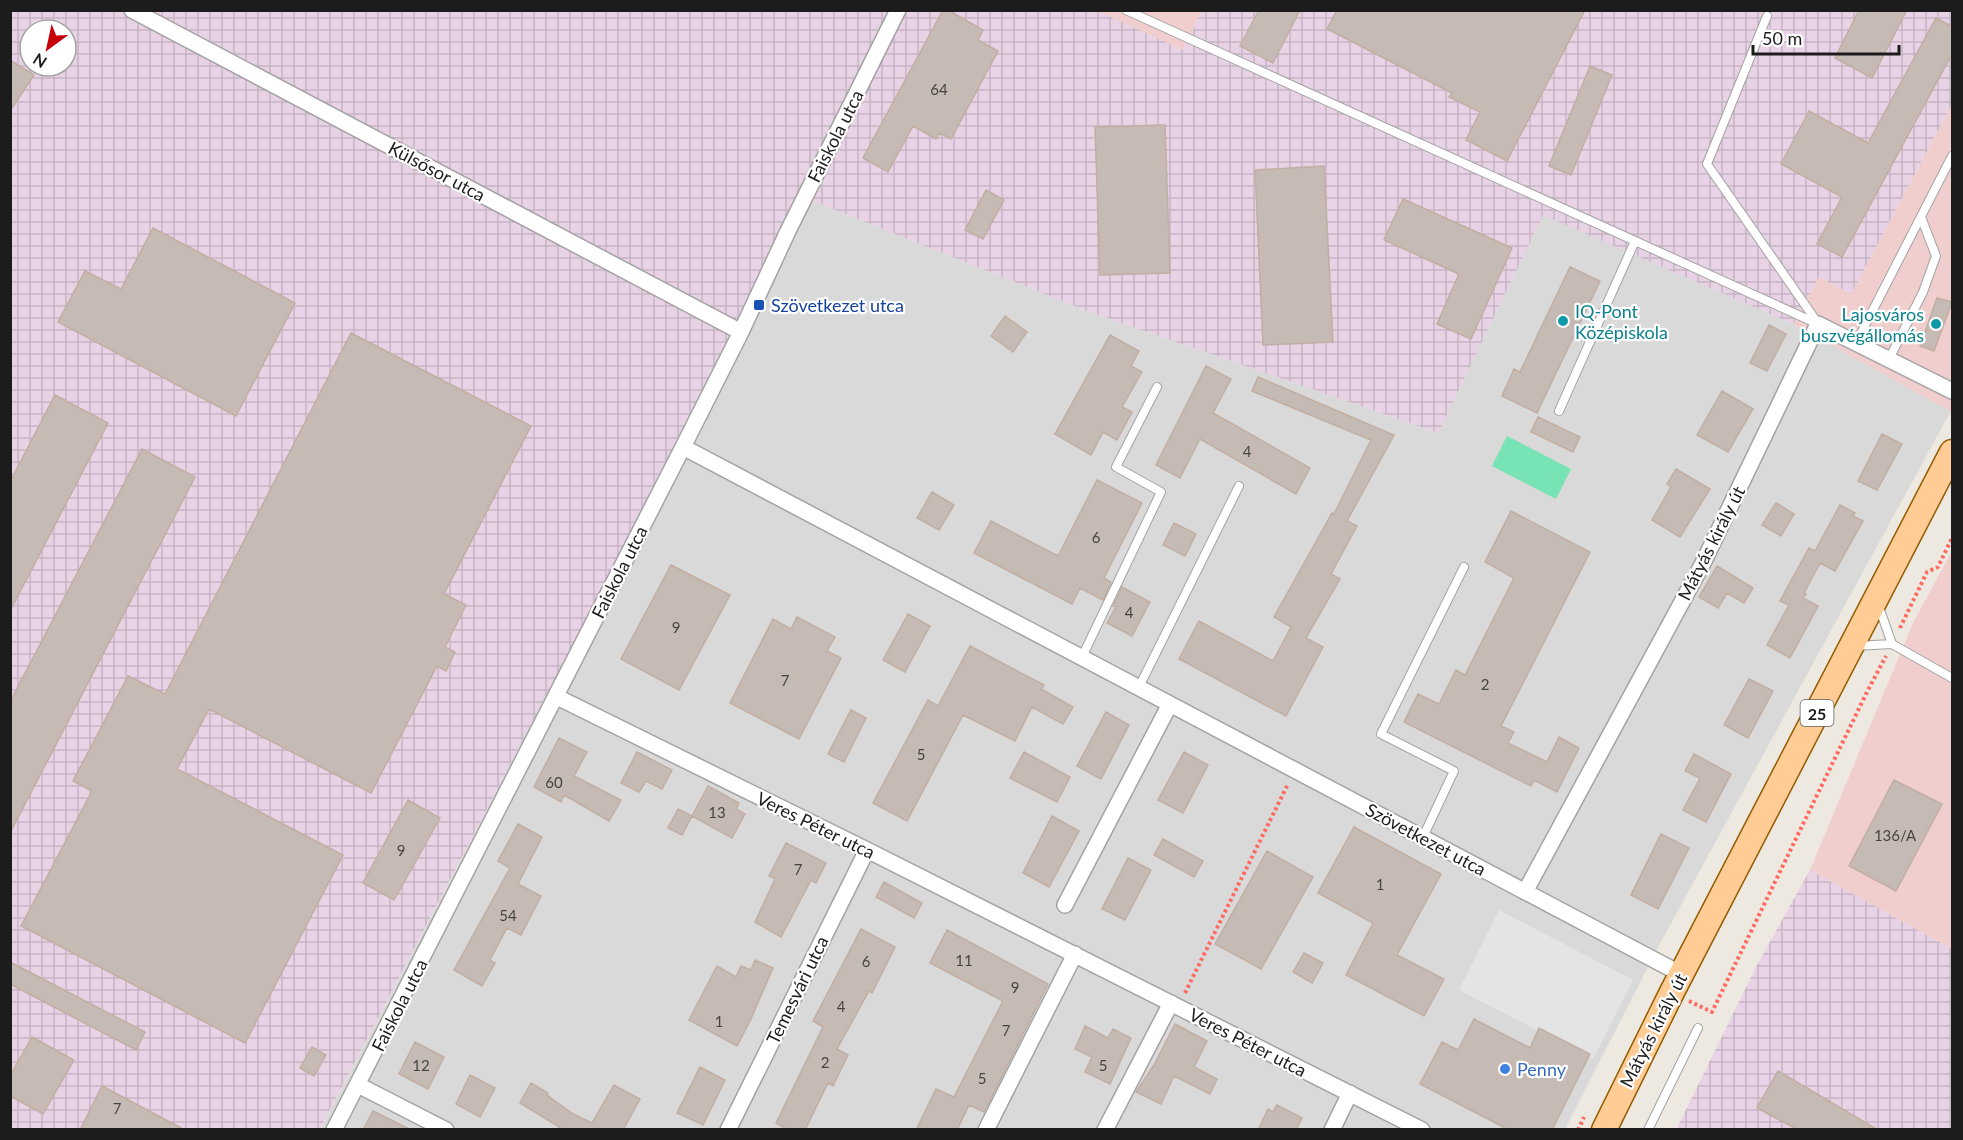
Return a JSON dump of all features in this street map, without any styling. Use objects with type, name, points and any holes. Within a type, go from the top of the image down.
[{"type":"main road","name":"Mátyás király út","points":[[1604,1130],[1676,983],[1953,452]]},
{"type":"street","name":"Külsősor utca","points":[[132,10],[741,332]]},
{"type":"street","name":"Faiskola utca","points":[[334,1130],[741,332],[788,231],[898,10]]},
{"type":"street","points":[[1818,324],[1953,391]]},
{"type":"street","name":"Mátyás király út","points":[[1525,892],[1703,563],[1818,324]]},
{"type":"street","name":"Szövetkezet utca","points":[[683,447],[1525,892],[1676,983]]},
{"type":"street","name":"Veres Péter utca","points":[[556,697],[867,850],[1422,1130]]},
{"type":"street","points":[[1065,905],[1170,704]]},
{"type":"street","name":"Temesvári utca","points":[[728,1130],[867,850]]},
{"type":"street","points":[[986,1130],[1075,954]]},
{"type":"street","points":[[1105,1130],[1174,1005]]},
{"type":"street","points":[[358,1085],[446,1130]]},
{"type":"street","points":[[1332,1130],[1350,1093]]},
{"type":"lane","points":[[1126,10],[1818,324]]},
{"type":"lane","points":[[1767,16],[1707,164],[1818,324]]},
{"type":"lane","points":[[1856,343],[1953,156]]},
{"type":"lane","points":[[1889,359],[1923,292],[1936,256],[1921,217]]},
{"type":"lane","points":[[1559,411],[1635,241]]},
{"type":"lane","points":[[1082,657],[1161,492],[1116,467],[1157,387]]},
{"type":"lane","points":[[1139,687],[1239,486]]},
{"type":"lane","points":[[1423,837],[1454,771],[1381,734],[1464,567]]},
{"type":"lane","points":[[1876,600],[1892,644]]},
{"type":"lane","points":[[1851,646],[1892,644],[1953,678]]},
{"type":"lane","points":[[1648,1130],[1698,1028]]},
{"type":"path","points":[[1676,983],[1712,1012],[1927,572],[1938,567],[1953,538]]},
{"type":"path","points":[[1174,1005],[1295,770]]},
{"type":"shaded area","points":[[1095,10],[1183,50],[1202,11],[1952,10],[1952,104],[1851,294],[1819,277],[1793,324],[1543,215],[1438,433],[1087,311],[798,195],[683,433],[320,1129],[11,1130],[10,11]]},
{"type":"shaded area","points":[[1095,11],[1202,11],[1183,50]]},
{"type":"shaded area","points":[[1952,104],[1952,412],[1793,324],[1819,277],[1851,294]]},
{"type":"shaded area","points":[[798,195],[1087,311],[1438,433],[1543,214],[1793,324],[1951,411],[1663,938],[1565,1129],[320,1130],[683,433]]},
{"type":"shaded area","points":[[1952,551],[1952,949],[1810,870],[1913,623]]},
{"type":"shaded area","points":[[1810,870],[1952,949],[1952,1129],[1676,1130],[1757,965]]},
{"type":"shaded area","points":[[1499,910],[1633,980],[1593,1059],[1459,990]]},
{"type":"green space","points":[[1507,436],[1571,469],[1556,499],[1492,466]]},
{"type":"building","points":[[943,10],[948,10],[983,30],[978,40],[998,51],[951,139],[940,133],[936,139],[913,126],[888,172],[863,158]]},
{"type":"building","points":[[1259,10],[1300,10],[1273,63],[1240,46]]},
{"type":"building","points":[[1337,10],[1585,10],[1507,161],[1466,140],[1480,112],[1449,97],[1452,93],[1327,29]]},
{"type":"building","points":[[1859,10],[1907,10],[1872,78],[1835,58]]},
{"type":"building","points":[[1936,18],[1953,27],[1953,52],[1842,257],[1817,244],[1842,197],[1781,164],[1809,111],[1868,143]]},
{"type":"building","points":[[10,60],[18,65],[18,78],[32,78],[10,111]]},
{"type":"building","points":[[1590,66],[1612,75],[1571,175],[1549,166]]},
{"type":"building","points":[[1165,125],[1170,273],[1100,275],[1095,127]]},
{"type":"building","points":[[1324,166],[1333,342],[1263,345],[1255,170]]},
{"type":"building","points":[[986,190],[1004,200],[983,239],[965,230]]},
{"type":"building","points":[[1403,199],[1512,248],[1471,339],[1437,324],[1459,274],[1384,240]]},
{"type":"building","points":[[153,228],[295,303],[236,416],[58,322],[85,271],[121,289]]},
{"type":"building","name":"IQ-Pont Középiskola","points":[[1570,267],[1600,281],[1537,413],[1502,396],[1514,369],[1520,372]]},
{"type":"building","name":"Lajosváros buszvégállomás","points":[[1937,298],[1952,302],[1934,351],[1920,346]]},
{"type":"building","points":[[1005,316],[1027,332],[1013,352],[991,336]]},
{"type":"building","points":[[1769,325],[1786,334],[1767,371],[1750,363]]},
{"type":"building","points":[[351,333],[531,426],[444,594],[466,605],[445,647],[455,652],[446,671],[437,666],[371,793],[209,709],[177,769],[343,855],[245,1043],[21,926],[92,791],[73,781],[128,676],[165,694]]},
{"type":"building","points":[[1110,335],[1139,351],[1131,366],[1142,372],[1122,407],[1132,412],[1117,440],[1103,432],[1091,455],[1055,434]]},
{"type":"building","points":[[1206,366],[1231,379],[1213,413],[1310,468],[1296,494],[1200,439],[1180,478],[1156,465]]},
{"type":"building","points":[[1258,377],[1394,435],[1347,521],[1357,526],[1331,574],[1340,579],[1306,638],[1323,647],[1286,716],[1179,659],[1199,621],[1273,661],[1291,627],[1274,617],[1332,513],[1334,514],[1371,440],[1252,391]]},
{"type":"building","points":[[1722,391],[1753,409],[1728,452],[1697,435]]},
{"type":"building","points":[[55,395],[108,423],[10,611],[10,482]]},
{"type":"building","points":[[1538,417],[1580,437],[1573,452],[1531,432]]},
{"type":"building","points":[[1882,434],[1902,444],[1877,490],[1858,481]]},
{"type":"building","points":[[142,449],[195,477],[10,833],[10,702]]},
{"type":"building","points":[[1676,469],[1710,489],[1680,537],[1652,520],[1671,487],[1667,484]]},
{"type":"building","points":[[1097,480],[1142,503],[1104,578],[1111,582],[1103,600],[1080,588],[1072,604],[974,553],[991,521],[1058,556]]},
{"type":"building","points":[[932,492],[954,505],[939,530],[917,518]]},
{"type":"building","points":[[1776,503],[1794,514],[1781,536],[1762,525]]},
{"type":"building","points":[[1840,505],[1855,513],[1853,516],[1863,521],[1835,571],[1820,563],[1804,593],[1806,594],[1803,598],[1818,606],[1790,658],[1767,645],[1789,605],[1780,601],[1809,548],[1815,551]]},
{"type":"building","points":[[1511,511],[1590,552],[1501,726],[1514,732],[1508,743],[1547,762],[1559,737],[1579,748],[1557,792],[1534,780],[1531,786],[1404,722],[1418,694],[1439,704],[1456,670],[1465,675],[1514,578],[1485,562]]},
{"type":"building","points":[[1174,523],[1196,534],[1185,556],[1163,545]]},
{"type":"building","points":[[671,565],[730,595],[679,690],[621,659]]},
{"type":"building","points":[[1717,566],[1753,588],[1744,603],[1727,593],[1718,608],[1699,597]]},
{"type":"building","points":[[1122,587],[1150,602],[1132,636],[1107,623],[1116,607],[1113,606]]},
{"type":"building","points":[[908,614],[930,626],[905,672],[883,660]]},
{"type":"building","points":[[797,617],[835,637],[827,651],[841,658],[799,739],[730,703],[773,619],[791,629]]},
{"type":"building","points":[[970,646],[1044,685],[1041,689],[1073,707],[1063,724],[1032,707],[1015,741],[963,715],[907,821],[873,803],[928,700],[938,706]]},
{"type":"building","points":[[1749,679],[1773,691],[1748,738],[1724,725]]},
{"type":"building","points":[[851,710],[866,718],[844,762],[828,754]]},
{"type":"building","points":[[1106,712],[1129,725],[1101,779],[1077,766]]},
{"type":"building","points":[[559,738],[587,752],[574,776],[621,800],[609,821],[564,795],[561,802],[534,787]]},
{"type":"building","points":[[637,752],[672,770],[662,789],[646,781],[639,792],[621,783]]},
{"type":"building","points":[[1024,752],[1070,777],[1057,802],[1010,778]]},
{"type":"building","points":[[1184,752],[1208,765],[1183,813],[1158,800]]},
{"type":"building","points":[[1694,754],[1731,774],[1706,822],[1683,810],[1700,778],[1685,771]]},
{"type":"building","points":[[1894,780],[1942,804],[1896,891],[1849,866]]},
{"type":"building","points":[[708,786],[739,803],[736,809],[745,814],[732,838],[692,816]]},
{"type":"building","points":[[408,800],[440,818],[394,900],[363,883]]},
{"type":"building","points":[[678,809],[692,816],[682,835],[668,828]]},
{"type":"building","points":[[1052,816],[1079,831],[1049,887],[1023,873]]},
{"type":"building","points":[[518,824],[542,837],[518,884],[541,896],[521,935],[507,928],[490,960],[495,963],[482,986],[454,970],[510,868],[498,861]]},
{"type":"building","points":[[1354,827],[1441,874],[1397,955],[1444,979],[1424,1016],[1346,975],[1373,923],[1318,893]]},
{"type":"building","points":[[1661,834],[1689,848],[1658,909],[1631,895]]},
{"type":"building","points":[[1163,839],[1203,861],[1194,877],[1154,855]]},
{"type":"building","points":[[786,843],[826,863],[816,883],[811,880],[781,937],[755,922],[775,879],[769,876]]},
{"type":"building","points":[[1267,851],[1313,877],[1261,969],[1215,944]]},
{"type":"building","points":[[1128,858],[1151,870],[1125,920],[1102,909]]},
{"type":"building","points":[[884,882],[922,903],[914,918],[876,897]]},
{"type":"building","points":[[861,929],[895,947],[872,993],[869,991],[837,1049],[848,1055],[833,1086],[828,1083],[805,1130],[788,1130],[776,1123],[823,1027],[813,1021]]},
{"type":"building","points":[[947,930],[1048,984],[984,1112],[969,1105],[957,1130],[916,1130],[936,1089],[954,1097],[1003,1001],[930,963]]},
{"type":"building","points":[[1304,953],[1323,963],[1312,983],[1293,972]]},
{"type":"building","points":[[755,960],[773,968],[737,1046],[689,1020],[717,966],[736,977],[741,966],[751,970]]},
{"type":"building","points":[[10,962],[145,1032],[136,1050],[10,984]]},
{"type":"building","name":"Penny","points":[[1474,1019],[1530,1048],[1539,1028],[1590,1054],[1552,1130],[1509,1130],[1420,1084],[1442,1042],[1458,1050]]},
{"type":"building","points":[[1175,1024],[1207,1041],[1194,1067],[1217,1079],[1210,1094],[1174,1076],[1161,1104],[1136,1092],[1154,1065]]},
{"type":"building","points":[[1085,1026],[1108,1038],[1113,1029],[1131,1038],[1110,1084],[1085,1072],[1092,1057],[1075,1049]]},
{"type":"building","points":[[32,1037],[74,1060],[43,1114],[10,1096],[10,1076]]},
{"type":"building","points":[[415,1042],[444,1057],[428,1089],[399,1074]]},
{"type":"building","points":[[312,1047],[326,1055],[314,1076],[300,1068]]},
{"type":"building","points":[[700,1067],[725,1080],[703,1125],[677,1113]]},
{"type":"building","points":[[1778,1071],[1878,1130],[1798,1130],[1757,1108]]},
{"type":"building","points":[[470,1075],[495,1088],[480,1117],[456,1104]]},
{"type":"building","points":[[531,1083],[548,1093],[547,1095],[573,1114],[592,1123],[614,1085],[640,1099],[623,1130],[564,1130],[520,1103]]},
{"type":"building","points":[[102,1086],[185,1130],[80,1130]]},
{"type":"building","points":[[1277,1105],[1302,1118],[1296,1130],[1258,1130],[1268,1109],[1273,1112]]},
{"type":"building","points":[[373,1111],[411,1130],[363,1130]]},
{"type":"place","name":"Szövetkezet utca","points":[[759,305]]},
{"type":"place","name":"IQ-Pont Középiskola","points":[[1563,321]]},
{"type":"place","name":"Lajosváros buszvégállomás","points":[[1936,324]]},
{"type":"place","name":"Penny","points":[[1505,1069]]}]
